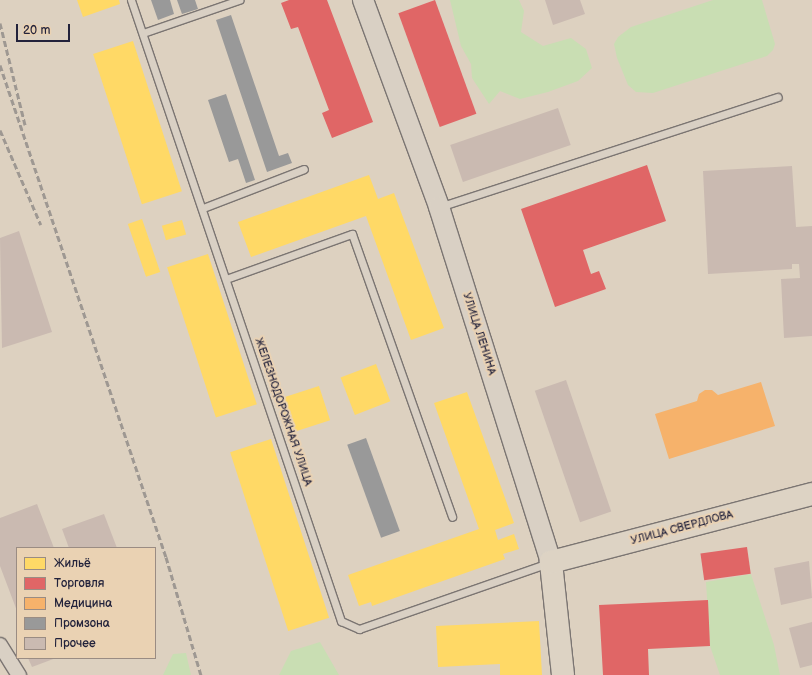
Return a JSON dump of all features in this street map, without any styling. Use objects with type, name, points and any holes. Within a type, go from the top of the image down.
[{"type":"main road","name":"УЛИЦА ЛЕНИНА","points":[[363,0],[439,207],[551,562],[563,675]]},
{"type":"main road","name":"УЛИЦА СВЕРДЛОВА","points":[[551,562],[812,494]]},
{"type":"street","points":[[0,645],[19,675]]},
{"type":"lane","name":"ЖЕЛЕЗНОДОРОЖНАЯ УЛИЦА","points":[[131,0],[203,208],[341,621],[359,629],[551,562]]},
{"type":"lane","points":[[143,33],[239,0]]},
{"type":"lane","points":[[439,207],[778,97]]},
{"type":"lane","points":[[203,208],[304,169]]},
{"type":"lane","points":[[226,279],[352,234],[452,517]]},
{"type":"green space","points":[[450,0],[519,0],[524,11],[521,32],[543,46],[571,38],[586,49],[592,68],[578,81],[548,92],[520,99],[500,91],[489,104],[472,78],[471,64],[461,46]]},
{"type":"green space","points":[[713,0],[762,0],[775,44],[773,50],[767,56],[653,93],[636,92],[628,85],[617,58],[614,44],[618,37],[631,27]]},
{"type":"green space","points":[[751,574],[774,645],[780,675],[720,675],[710,646],[706,582]]},
{"type":"green space","points":[[320,642],[339,675],[279,675],[291,651]]},
{"type":"green space","points":[[186,653],[191,675],[163,675],[173,654]]},
{"type":"building: Жильё","points":[[77,0],[119,0],[120,4],[83,17]]},
{"type":"building: Жильё","points":[[133,41],[182,191],[142,204],[93,54]]},
{"type":"building: Жильё","points":[[369,175],[378,199],[394,193],[444,328],[411,340],[366,216],[251,257],[238,222]]},
{"type":"building: Жильё","points":[[142,219],[160,272],[146,277],[128,224]]},
{"type":"building: Жильё","points":[[182,220],[186,234],[166,240],[162,226]]},
{"type":"building: Жильё","points":[[208,254],[257,404],[216,418],[167,267]]},
{"type":"building: Жильё","points":[[376,364],[390,401],[355,415],[341,378]]},
{"type":"building: Жильё","points":[[319,386],[330,420],[288,434],[277,400]]},
{"type":"building: Жильё","points":[[467,392],[514,523],[495,530],[498,540],[514,534],[519,549],[503,554],[505,559],[372,606],[371,602],[359,606],[348,575],[479,529],[434,403]]},
{"type":"building: Жильё","points":[[271,439],[329,618],[288,631],[230,452]]},
{"type":"building: Жильё","points":[[539,621],[542,675],[500,675],[500,664],[438,667],[436,626]]},
{"type":"building: Торговля","points":[[289,0],[327,0],[373,122],[332,138],[322,113],[329,110],[298,27],[291,29],[281,3]]},
{"type":"building: Торговля","points":[[435,0],[476,114],[440,127],[398,13]]},
{"type":"building: Торговля","points":[[647,165],[666,221],[583,250],[591,274],[599,271],[606,289],[555,307],[521,209]]},
{"type":"building: Торговля","points":[[747,547],[751,574],[704,580],[700,554]]},
{"type":"building: Торговля","points":[[708,600],[710,646],[648,649],[649,675],[603,675],[599,605]]},
{"type":"building: Медицина","points":[[761,382],[775,426],[669,459],[655,414],[697,401],[699,394],[705,390],[712,390],[718,395]]},
{"type":"building: Промзона","points":[[151,0],[170,0],[174,14],[158,20]]},
{"type":"building: Промзона","points":[[177,0],[195,0],[198,9],[182,14]]},
{"type":"building: Промзона","points":[[231,15],[279,156],[288,153],[292,163],[267,172],[216,20]]},
{"type":"building: Промзона","points":[[226,94],[255,180],[246,183],[238,159],[229,162],[208,100]]},
{"type":"building: Промзона","points":[[366,438],[400,531],[381,538],[347,445]]},
{"type":"building: Прочее","points":[[545,0],[580,0],[585,14],[553,25]]},
{"type":"building: Прочее","points":[[558,108],[571,145],[463,182],[450,145]]},
{"type":"building: Прочее","points":[[792,166],[796,227],[812,226],[812,336],[784,338],[781,279],[800,278],[799,264],[792,264],[792,269],[708,274],[703,171]]},
{"type":"building: Прочее","points":[[19,231],[52,332],[2,348],[0,238]]},
{"type":"building: Прочее","points":[[566,380],[611,511],[580,522],[535,391]]},
{"type":"building: Прочее","points":[[37,504],[54,547],[16,547],[16,608],[0,566],[0,518]]},
{"type":"building: Прочее","points":[[104,514],[117,547],[69,547],[62,529]]},
{"type":"building: Прочее","points":[[809,561],[812,598],[781,605],[774,568]]},
{"type":"building: Прочее","points":[[812,622],[812,665],[800,668],[789,628]]},
{"type":"building: Прочее","points":[[28,659],[53,659],[32,667]]},
{"type":"railway","points":[[0,23],[25,125]]},
{"type":"railway","points":[[0,65],[166,557],[201,675]]},
{"type":"railway","points":[[0,130],[41,225]]}]
